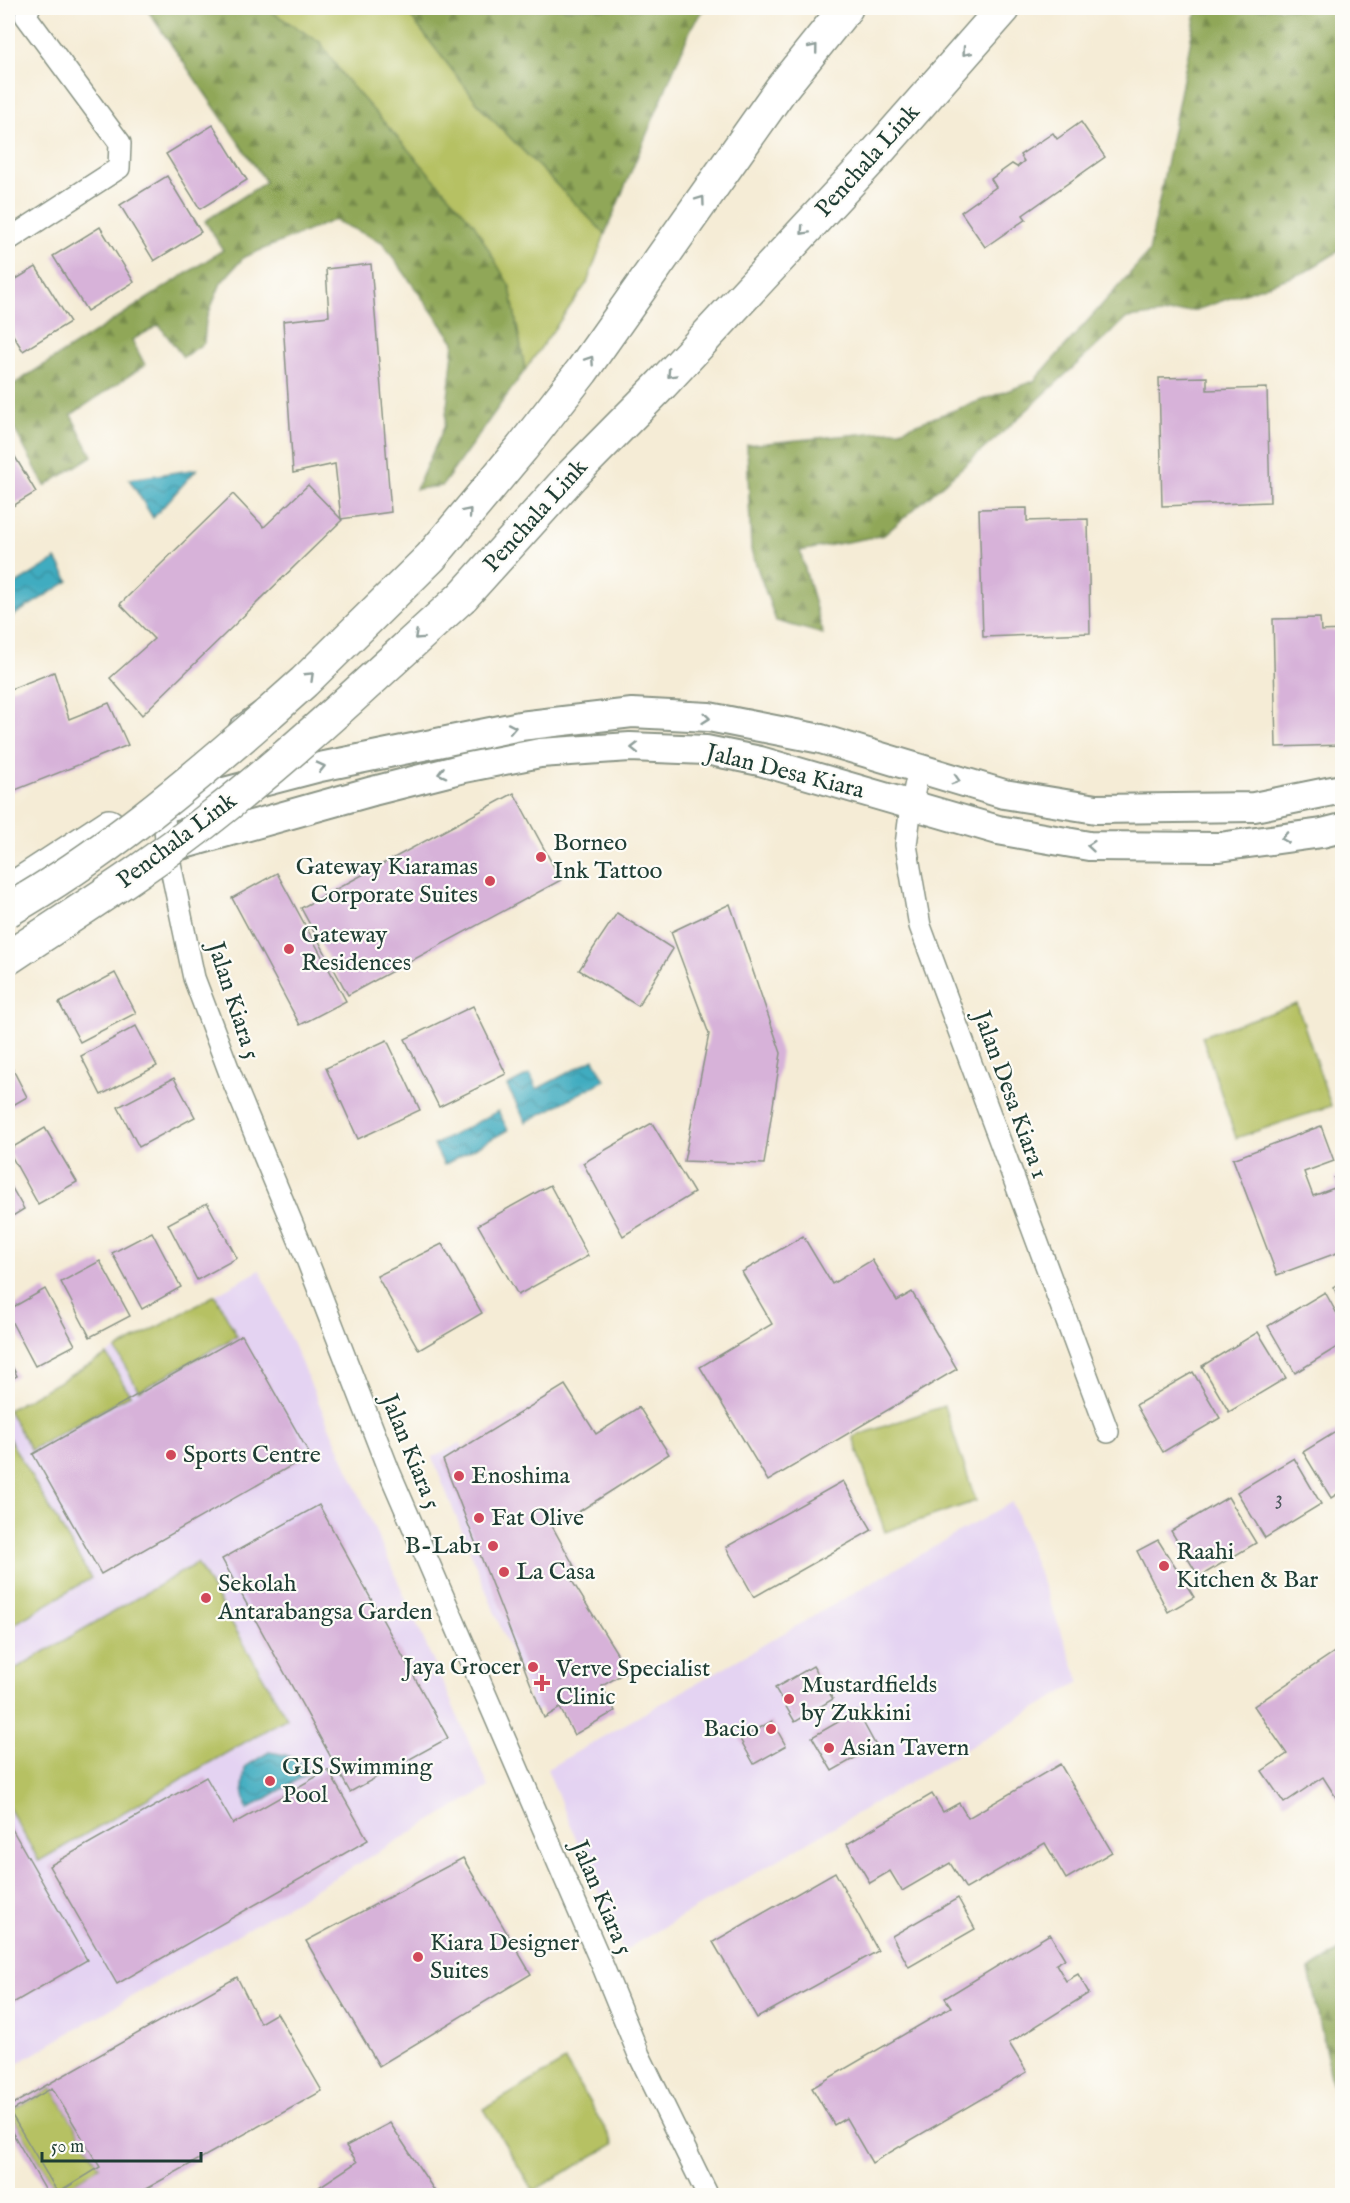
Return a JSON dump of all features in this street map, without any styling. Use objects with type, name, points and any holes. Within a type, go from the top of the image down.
[{"type":"highway","points":[[8,909],[115,839],[194,779],[304,682],[431,557],[522,448],[582,371],[775,98],[846,8]]},
{"type":"highway","name":"Penchala Link","points":[[8,958],[127,880],[213,817],[287,755],[462,597],[572,475],[662,384],[872,158],[1004,8]]},
{"type":"highway","points":[[8,892],[135,809],[267,715]]},
{"type":"main road","name":"Jalan Desa Kiara","points":[[8,909],[98,844],[163,808],[320,767],[520,726],[632,713],[709,717],[821,739],[1004,794],[1096,809],[1254,807],[1342,789]]},
{"type":"main road","name":"Jalan Desa Kiara","points":[[8,946],[167,849],[373,791],[464,768],[540,753],[630,747],[706,750],[760,761],[998,830],[1089,846],[1219,847],[1322,833],[1342,828]]},
{"type":"street","points":[[8,240],[119,168],[120,143],[26,16],[29,8]]},
{"type":"street","name":"Jalan Desa Kiara 1","points":[[919,768],[906,844],[920,926],[1108,1432]]},
{"type":"street","name":"Jalan Kiara 5","points":[[163,808],[167,849],[194,978],[250,1126],[306,1257],[394,1482],[639,2055],[708,2196]]},
{"type":"shaded area","name":"Sekolah Antarabangsa Garden","points":[[260,1270],[489,1787],[8,2069],[8,1409]]},
{"type":"shaded area","points":[[461,1443],[568,1695],[535,1712],[432,1457]]},
{"type":"shaded area","points":[[1012,1502],[1080,1682],[623,1951],[547,1769]]},
{"type":"green space","points":[[146,8],[265,8],[320,42],[343,76],[474,224],[510,287],[525,370],[442,486],[416,489],[445,425],[454,342],[382,242],[334,220],[244,257],[221,283],[206,320],[204,343],[183,357],[159,325],[132,340],[145,365],[71,415],[92,456],[45,486],[8,417],[8,388],[223,250],[205,221],[266,182]]},
{"type":"green space","points":[[265,8],[404,8],[484,111],[605,234],[587,283],[525,370],[510,287],[343,76],[320,42]]},
{"type":"green space","points":[[404,8],[705,8],[692,26],[605,234],[484,111]]},
{"type":"green space","points":[[1197,8],[1342,8],[1342,249],[1305,272],[1196,310],[1127,318],[1002,433],[884,535],[800,551],[823,634],[776,621],[751,550],[747,445],[900,430],[1034,381],[1149,252]]},
{"type":"green space","points":[[1297,1004],[1331,1106],[1236,1138],[1202,1036]]},
{"type":"green space","points":[[215,1295],[237,1336],[139,1391],[116,1350]]},
{"type":"green space","points":[[107,1355],[130,1395],[31,1450],[8,1410]]},
{"type":"green space","points":[[944,1406],[976,1501],[885,1532],[853,1437]]},
{"type":"green space","points":[[8,1437],[91,1578],[8,1628]]},
{"type":"green space","points":[[197,1563],[287,1718],[39,1861],[8,1806],[8,1673]]},
{"type":"green space","points":[[1342,1949],[1342,2131],[1309,1970]]},
{"type":"green space","points":[[565,2061],[614,2144],[533,2191],[484,2109]]},
{"type":"green space","points":[[52,2088],[100,2167],[58,2193],[10,2112]]},
{"type":"water","points":[[197,469],[153,518],[129,479]]},
{"type":"water","points":[[56,559],[69,581],[8,619],[8,589]]},
{"type":"water","points":[[594,1059],[605,1080],[526,1122],[507,1086],[530,1074],[537,1089]]},
{"type":"water","points":[[498,1111],[508,1130],[444,1165],[434,1145]]},
{"type":"water","name":"GIS Swimming Pool","points":[[269,1752],[292,1758],[310,1772],[247,1810],[243,1789],[245,1767]]},
{"type":"building","points":[[1081,122],[1105,157],[1023,215],[1026,219],[985,247],[961,212],[996,187],[991,179],[1012,164],[1017,167],[1024,161],[1020,155],[1053,133],[1057,139]]},
{"type":"building","points":[[213,125],[247,180],[200,209],[166,154]]},
{"type":"building","points":[[167,176],[201,232],[154,261],[120,205]]},
{"type":"building","points":[[100,227],[134,282],[87,311],[53,256]]},
{"type":"building","points":[[371,264],[391,512],[341,519],[335,464],[293,473],[283,321],[329,316],[326,269]]},
{"type":"building","points":[[36,267],[70,322],[23,351],[8,327],[8,284]]},
{"type":"building","points":[[1207,377],[1207,390],[1267,388],[1270,502],[1162,506],[1159,378]]},
{"type":"building","points":[[8,445],[36,492],[8,509]]},
{"type":"building","points":[[308,485],[342,520],[142,715],[110,678],[154,639],[120,604],[233,494],[264,527]]},
{"type":"building","points":[[1027,508],[1027,521],[1088,519],[1090,633],[983,637],[979,509]]},
{"type":"building","points":[[1320,618],[1321,631],[1342,630],[1342,745],[1276,747],[1273,619]]},
{"type":"building","points":[[54,672],[69,719],[109,703],[128,745],[8,793],[8,690]]},
{"type":"building","points":[[514,793],[561,880],[348,995],[301,908]]},
{"type":"building","name":"Gateway Residences","points":[[277,873],[346,1001],[300,1025],[232,898]]},
{"type":"building","points":[[730,904],[781,1053],[764,1164],[684,1161],[709,1034],[671,932]]},
{"type":"building","points":[[617,913],[673,949],[638,1006],[579,970]]},
{"type":"building","points":[[115,973],[136,1013],[80,1042],[59,1003]]},
{"type":"building","points":[[473,1006],[506,1074],[439,1107],[405,1039]]},
{"type":"building","points":[[136,1026],[157,1066],[101,1095],[81,1056]]},
{"type":"building","points":[[387,1040],[420,1110],[358,1139],[326,1068]]},
{"type":"building","points":[[8,1060],[27,1097],[8,1108]]},
{"type":"building","points":[[174,1078],[195,1117],[139,1147],[118,1107]]},
{"type":"building","points":[[652,1123],[694,1193],[623,1236],[583,1163]]},
{"type":"building","points":[[1321,1126],[1334,1161],[1304,1172],[1313,1196],[1337,1187],[1334,1178],[1342,1174],[1342,1251],[1277,1275],[1233,1159]]},
{"type":"building","points":[[45,1128],[77,1182],[38,1204],[8,1150]]},
{"type":"building","points":[[8,1181],[24,1209],[8,1219]]},
{"type":"building","points":[[550,1185],[588,1256],[518,1295],[478,1225]]},
{"type":"building","points":[[207,1203],[237,1258],[197,1280],[168,1224]]},
{"type":"building","points":[[152,1232],[181,1287],[142,1309],[112,1253]]},
{"type":"building","points":[[803,1236],[832,1284],[872,1260],[897,1301],[912,1292],[957,1369],[768,1481],[700,1367],[772,1324],[742,1272]]},
{"type":"building","points":[[442,1244],[482,1313],[419,1350],[377,1276]]},
{"type":"building","points":[[100,1261],[130,1316],[90,1337],[61,1282]]},
{"type":"building","points":[[1342,1281],[1342,1302],[1333,1287]]},
{"type":"building","points":[[45,1289],[75,1345],[35,1366],[8,1315],[8,1310]]},
{"type":"building","points":[[1325,1292],[1342,1323],[1342,1344],[1295,1373],[1268,1326]]},
{"type":"building","points":[[1258,1332],[1286,1378],[1229,1412],[1202,1366]]},
{"type":"building","name":"Sports Centre","points":[[242,1335],[310,1455],[101,1574],[33,1454]]},
{"type":"building","points":[[8,1358],[17,1376],[8,1381]]},
{"type":"building","points":[[1193,1372],[1220,1418],[1163,1452],[1136,1405]]},
{"type":"building","points":[[565,1385],[596,1434],[639,1407],[669,1454],[580,1511],[551,1524],[579,1575],[572,1581],[628,1671],[602,1686],[615,1711],[574,1735],[560,1708],[544,1718],[443,1460]]},
{"type":"building","points":[[1342,1428],[1342,1491],[1331,1498],[1303,1452]]},
{"type":"building","points":[[1294,1458],[1321,1504],[1265,1538],[1237,1492]]},
{"type":"building","points":[[843,1481],[872,1530],[754,1597],[726,1547]]},
{"type":"building","points":[[1228,1497],[1256,1543],[1199,1577],[1171,1531]]},
{"type":"building","points":[[319,1505],[448,1738],[350,1792],[222,1559]]},
{"type":"building","points":[[1158,1540],[1194,1597],[1168,1612],[1137,1551]]},
{"type":"building","points":[[1342,1647],[1342,1807],[1323,1777],[1284,1803],[1262,1771],[1287,1754],[1254,1706]]},
{"type":"building","points":[[813,1666],[833,1699],[795,1722],[775,1688]]},
{"type":"building","points":[[857,1711],[876,1746],[832,1771],[812,1737]]},
{"type":"building","points":[[772,1721],[786,1746],[754,1764],[740,1739]]},
{"type":"building","points":[[1060,1764],[1112,1852],[1066,1879],[1045,1843],[966,1889],[950,1863],[902,1891],[890,1871],[870,1883],[847,1844],[932,1794],[943,1812],[959,1803],[968,1818]]},
{"type":"building","points":[[328,1770],[368,1840],[117,1984],[49,1866],[206,1777],[233,1824]]},
{"type":"building","points":[[8,1822],[87,1960],[8,2006]]},
{"type":"building","name":"Kiara Designer Suites","points":[[463,1858],[531,1974],[379,2066],[306,1941]]},
{"type":"building","points":[[835,1872],[878,1951],[757,2018],[713,1942]]},
{"type":"building","points":[[958,1898],[975,1929],[909,1967],[892,1936]]},
{"type":"building","points":[[1050,1934],[1065,1959],[1056,1964],[1066,1981],[1078,1974],[1089,1993],[1009,2043],[1027,2072],[872,2163],[846,2118],[834,2125],[812,2088],[951,2007],[945,1998]]},
{"type":"building","points":[[237,1977],[260,2023],[277,2013],[322,2091],[133,2196],[49,2196],[8,2125],[8,2107]],"holes":[[[52,2088],[100,2167],[58,2193],[10,2112]]]},
{"type":"building","points":[[390,2123],[438,2196],[324,2196],[319,2187],[357,2162],[346,2146]]},
{"type":"place","name":"Borneo Ink Tattoo","points":[[541,857]]},
{"type":"place","name":"Gateway Kiaramas Corporate Suites","points":[[490,881]]},
{"type":"place","name":"Gateway Residences","points":[[289,949]]},
{"type":"place","name":"Sports Centre","points":[[171,1455]]},
{"type":"place","name":"Enoshima","points":[[459,1476]]},
{"type":"place","name":"Fat Olive","points":[[479,1518]]},
{"type":"place","name":"B-Lab1","points":[[493,1546]]},
{"type":"place","name":"Raahi Kitchen & Bar","points":[[1164,1566]]},
{"type":"place","name":"La Casa","points":[[504,1572]]},
{"type":"place","name":"Sekolah Antarabangsa Garden","points":[[206,1598]]},
{"type":"place","name":"Jaya Grocer","points":[[533,1667]]},
{"type":"place","name":"Verve Specialist Clinic","points":[[542,1683]]},
{"type":"place","name":"Mustardfields by Zukkini","points":[[789,1699]]},
{"type":"place","name":"Bacio","points":[[771,1729]]},
{"type":"place","name":"Asian Tavern","points":[[829,1748]]},
{"type":"place","name":"GIS Swimming Pool","points":[[270,1781]]},
{"type":"place","name":"Kiara Designer Suites","points":[[418,1957]]}]
